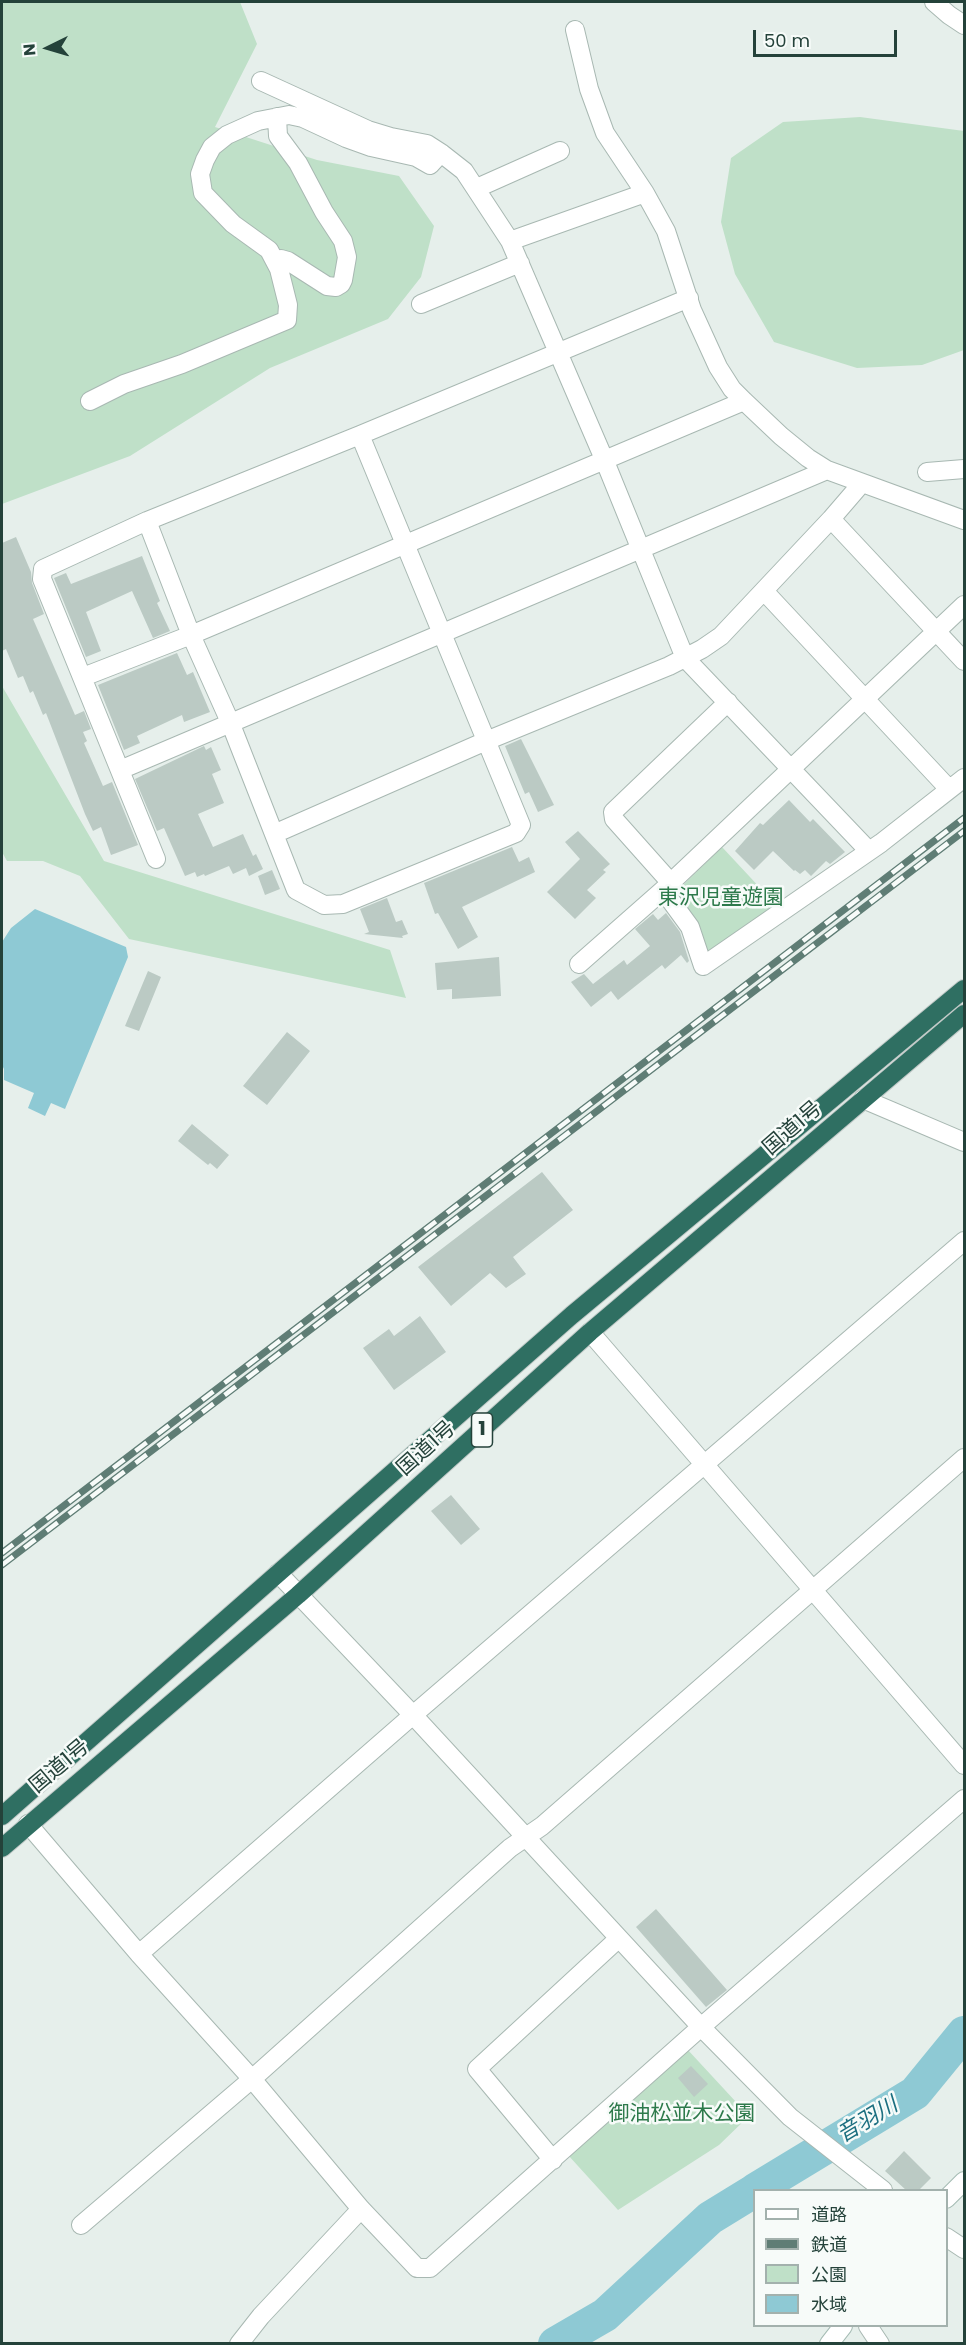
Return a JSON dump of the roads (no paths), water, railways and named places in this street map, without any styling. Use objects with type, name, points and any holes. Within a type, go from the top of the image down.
[{"type":"highway","name":"国道1号","points":[[2,1816],[572,1315],[964,989]]},
{"type":"highway","name":"国道1号","points":[[2,1848],[298,1595],[590,1332],[964,1014]]},
{"type":"street","points":[[934,2],[964,25]]},
{"type":"street","points":[[575,30],[590,89],[606,133],[645,193],[666,231],[688,297],[718,367],[732,388],[790,443],[827,470],[964,520]]},
{"type":"street","points":[[261,81],[368,130],[427,144],[458,165],[477,188],[510,241],[520,263],[604,459],[685,658],[869,851]]},
{"type":"street","points":[[90,401],[124,384],[182,364],[287,321],[288,305],[275,261],[265,245],[233,224],[203,193],[200,174],[207,154],[227,135],[247,125],[289,115],[303,118],[346,138],[385,151],[410,155],[430,165],[441,153]]},
{"type":"street","points":[[275,261],[281,259],[288,261],[327,286],[336,287],[343,279],[347,257],[343,241],[324,212],[298,162],[278,136],[276,117]]},
{"type":"street","points":[[477,188],[560,151]]},
{"type":"street","points":[[510,241],[645,193]]},
{"type":"street","points":[[421,304],[520,263]]},
{"type":"street","points":[[156,859],[42,579],[43,569],[147,521],[360,435],[688,297]]},
{"type":"street","points":[[83,677],[191,634],[744,401]]},
{"type":"street","points":[[147,521],[296,890],[324,904],[343,904],[516,833],[521,825],[407,543],[360,435]]},
{"type":"street","points":[[927,472],[964,469]]},
{"type":"street","points":[[120,770],[827,470]]},
{"type":"street","points":[[274,834],[702,649],[721,636],[862,483]]},
{"type":"street","points":[[831,519],[964,661]]},
{"type":"street","points":[[764,591],[949,789]]},
{"type":"street","points":[[579,964],[667,886],[964,605]]},
{"type":"street","points":[[728,702],[613,812],[614,819],[667,886],[690,927],[703,966],[869,851],[964,778]]},
{"type":"street","points":[[862,1099],[964,1142]]},
{"type":"street","points":[[139,1954],[704,1463],[964,1241]]},
{"type":"street","points":[[590,1332],[964,1765]]},
{"type":"street","points":[[81,2224],[252,2079],[510,1848],[551,1818],[964,1458]]},
{"type":"street","points":[[278,1573],[413,1715],[701,2027],[790,2117],[883,2189]]},
{"type":"street","points":[[28,1824],[139,1954],[252,2079],[361,2209],[417,2268],[429,2268],[701,2027],[964,1799]]},
{"type":"street","points":[[553,2160],[477,2069],[618,1939]]},
{"type":"street","points":[[948,2197],[964,2181]]},
{"type":"street","points":[[238,2343],[361,2209]]},
{"type":"street","points":[[948,2238],[964,2249]]},
{"type":"street","points":[[829,2343],[841,2327]]},
{"type":"street","points":[[869,2327],[880,2343]]},
{"type":"water","points":[[35,909],[126,947],[128,957],[65,1109],[51,1103],[45,1116],[28,1108],[34,1093],[4,1080],[2,1065],[2,942],[11,928]]},
{"type":"waterway","name":"音羽川","points":[[757,2189],[915,2093],[964,2033]]},
{"type":"waterway","name":"音羽川","points":[[555,2344],[605,2315],[710,2218],[753,2192]]},
{"type":"railway","points":[[2,1553],[964,818]]},
{"type":"railway","points":[[2,1565],[964,831]]},
{"type":"park label","name":"東沢児童遊園","points":[[721,899]]},
{"type":"park label","name":"御油松並木公園","points":[[682,2115]]}]
